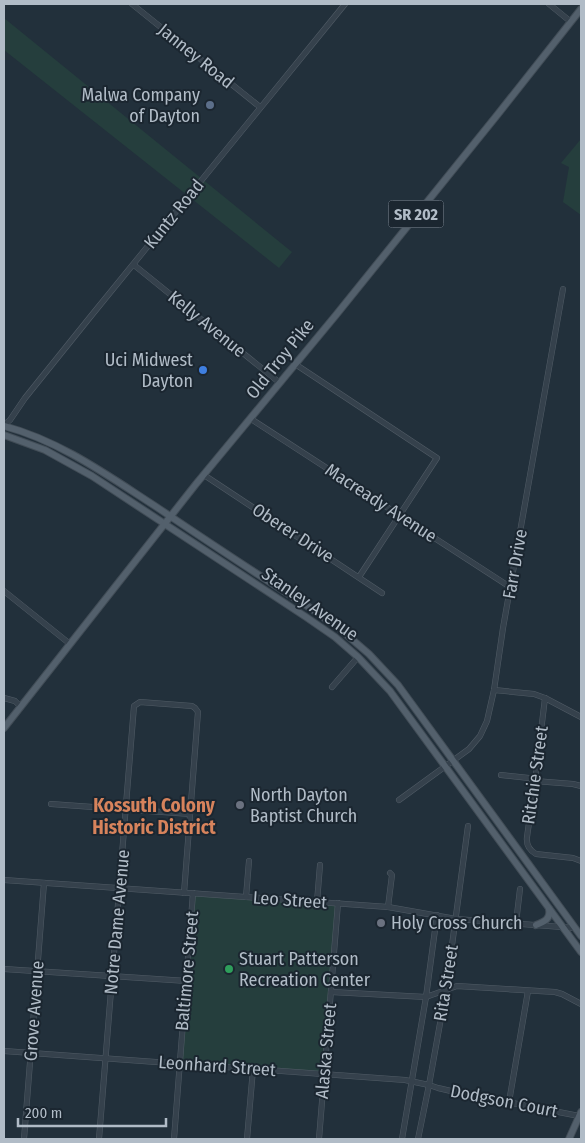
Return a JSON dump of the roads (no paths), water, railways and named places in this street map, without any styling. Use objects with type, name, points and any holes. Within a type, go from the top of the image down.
[{"type":"main road","name":"Old Troy Pike","points":[[4,728],[170,517],[498,114],[581,9]]},
{"type":"main road","name":"Stanley Avenue","points":[[4,426],[20,430],[56,445],[97,468],[340,629],[369,654],[398,686],[581,936]]},
{"type":"main road","name":"Stanley Avenue","points":[[4,434],[45,450],[84,471],[306,617],[335,637],[358,657],[390,691],[581,952]]},
{"type":"main road","points":[[536,925],[548,918],[550,913],[548,908]]},
{"type":"main road","points":[[569,1139],[580,1114]]},
{"type":"street","name":"Janney Road","points":[[132,4],[260,107]]},
{"type":"street","name":"Kuntz Road","points":[[4,426],[345,4]]},
{"type":"street","points":[[549,4],[571,22]]},
{"type":"street","name":"Kelly Avenue","points":[[134,265],[280,383]]},
{"type":"street","name":"Farr Drive","points":[[399,800],[469,749],[484,729],[494,690],[510,587],[563,289]]},
{"type":"street","points":[[295,364],[437,458],[359,577]]},
{"type":"street","name":"Macready Avenue","points":[[251,419],[510,587]]},
{"type":"street","name":"Oberer Drive","points":[[204,475],[382,593]]},
{"type":"street","points":[[4,591],[70,644]]},
{"type":"street","points":[[332,687],[358,657]]},
{"type":"street","points":[[494,690],[534,694],[581,717]]},
{"type":"street","points":[[4,698],[15,701],[20,706]]},
{"type":"street","name":"Ritchie Street","points":[[545,698],[527,843],[531,850],[540,855],[581,861]]},
{"type":"street","name":"Notre Dame Avenue","points":[[99,1139],[134,706],[140,702],[192,706],[197,710]]},
{"type":"street","name":"Baltimore Street","points":[[184,893],[197,710]]},
{"type":"street","points":[[501,775],[581,786]]},
{"type":"street","points":[[51,804],[190,814]]},
{"type":"street","name":"Rita Street","points":[[418,1139],[446,990],[468,826]]},
{"type":"street","points":[[246,897],[249,861]]},
{"type":"street","points":[[317,902],[320,865]]},
{"type":"street","points":[[388,906],[392,875],[390,873]]},
{"type":"street","name":"Leo Street","points":[[4,880],[388,906],[456,919],[575,928]]},
{"type":"street","name":"Grove Avenue","points":[[24,1139],[44,883]]},
{"type":"street","points":[[516,923],[520,889]]},
{"type":"street","name":"Baltimore Street","points":[[174,1139],[194,894]]},
{"type":"street","name":"Alaska Street","points":[[319,1139],[338,903]]},
{"type":"street","name":"Rita Street","points":[[402,1139],[426,997],[437,915]]},
{"type":"street","points":[[4,969],[186,982]]},
{"type":"street","points":[[331,992],[426,997],[457,986],[555,992],[581,1004]]},
{"type":"street","points":[[509,1102],[528,991]]},
{"type":"street","name":"Leonhard Street","points":[[4,1051],[405,1080],[429,1085]]},
{"type":"street","points":[[247,1139],[252,1069]]},
{"type":"street","name":"Dodgson Court","points":[[429,1085],[444,1090],[580,1114]]},
{"type":"place","name":"Malwa Company of Dayton","points":[[210,105]]},
{"type":"place","name":"Uci Midwest Dayton","points":[[203,370]]},
{"type":"place","name":"North Dayton Baptist Church","points":[[240,805]]},
{"type":"place","name":"Holy Cross Church","points":[[381,923]]},
{"type":"place","name":"Stuart Patterson Recreation Center","points":[[229,969]]},
{"type":"district","name":"Kossuth Colony Historic District","points":[[154,816]]}]
